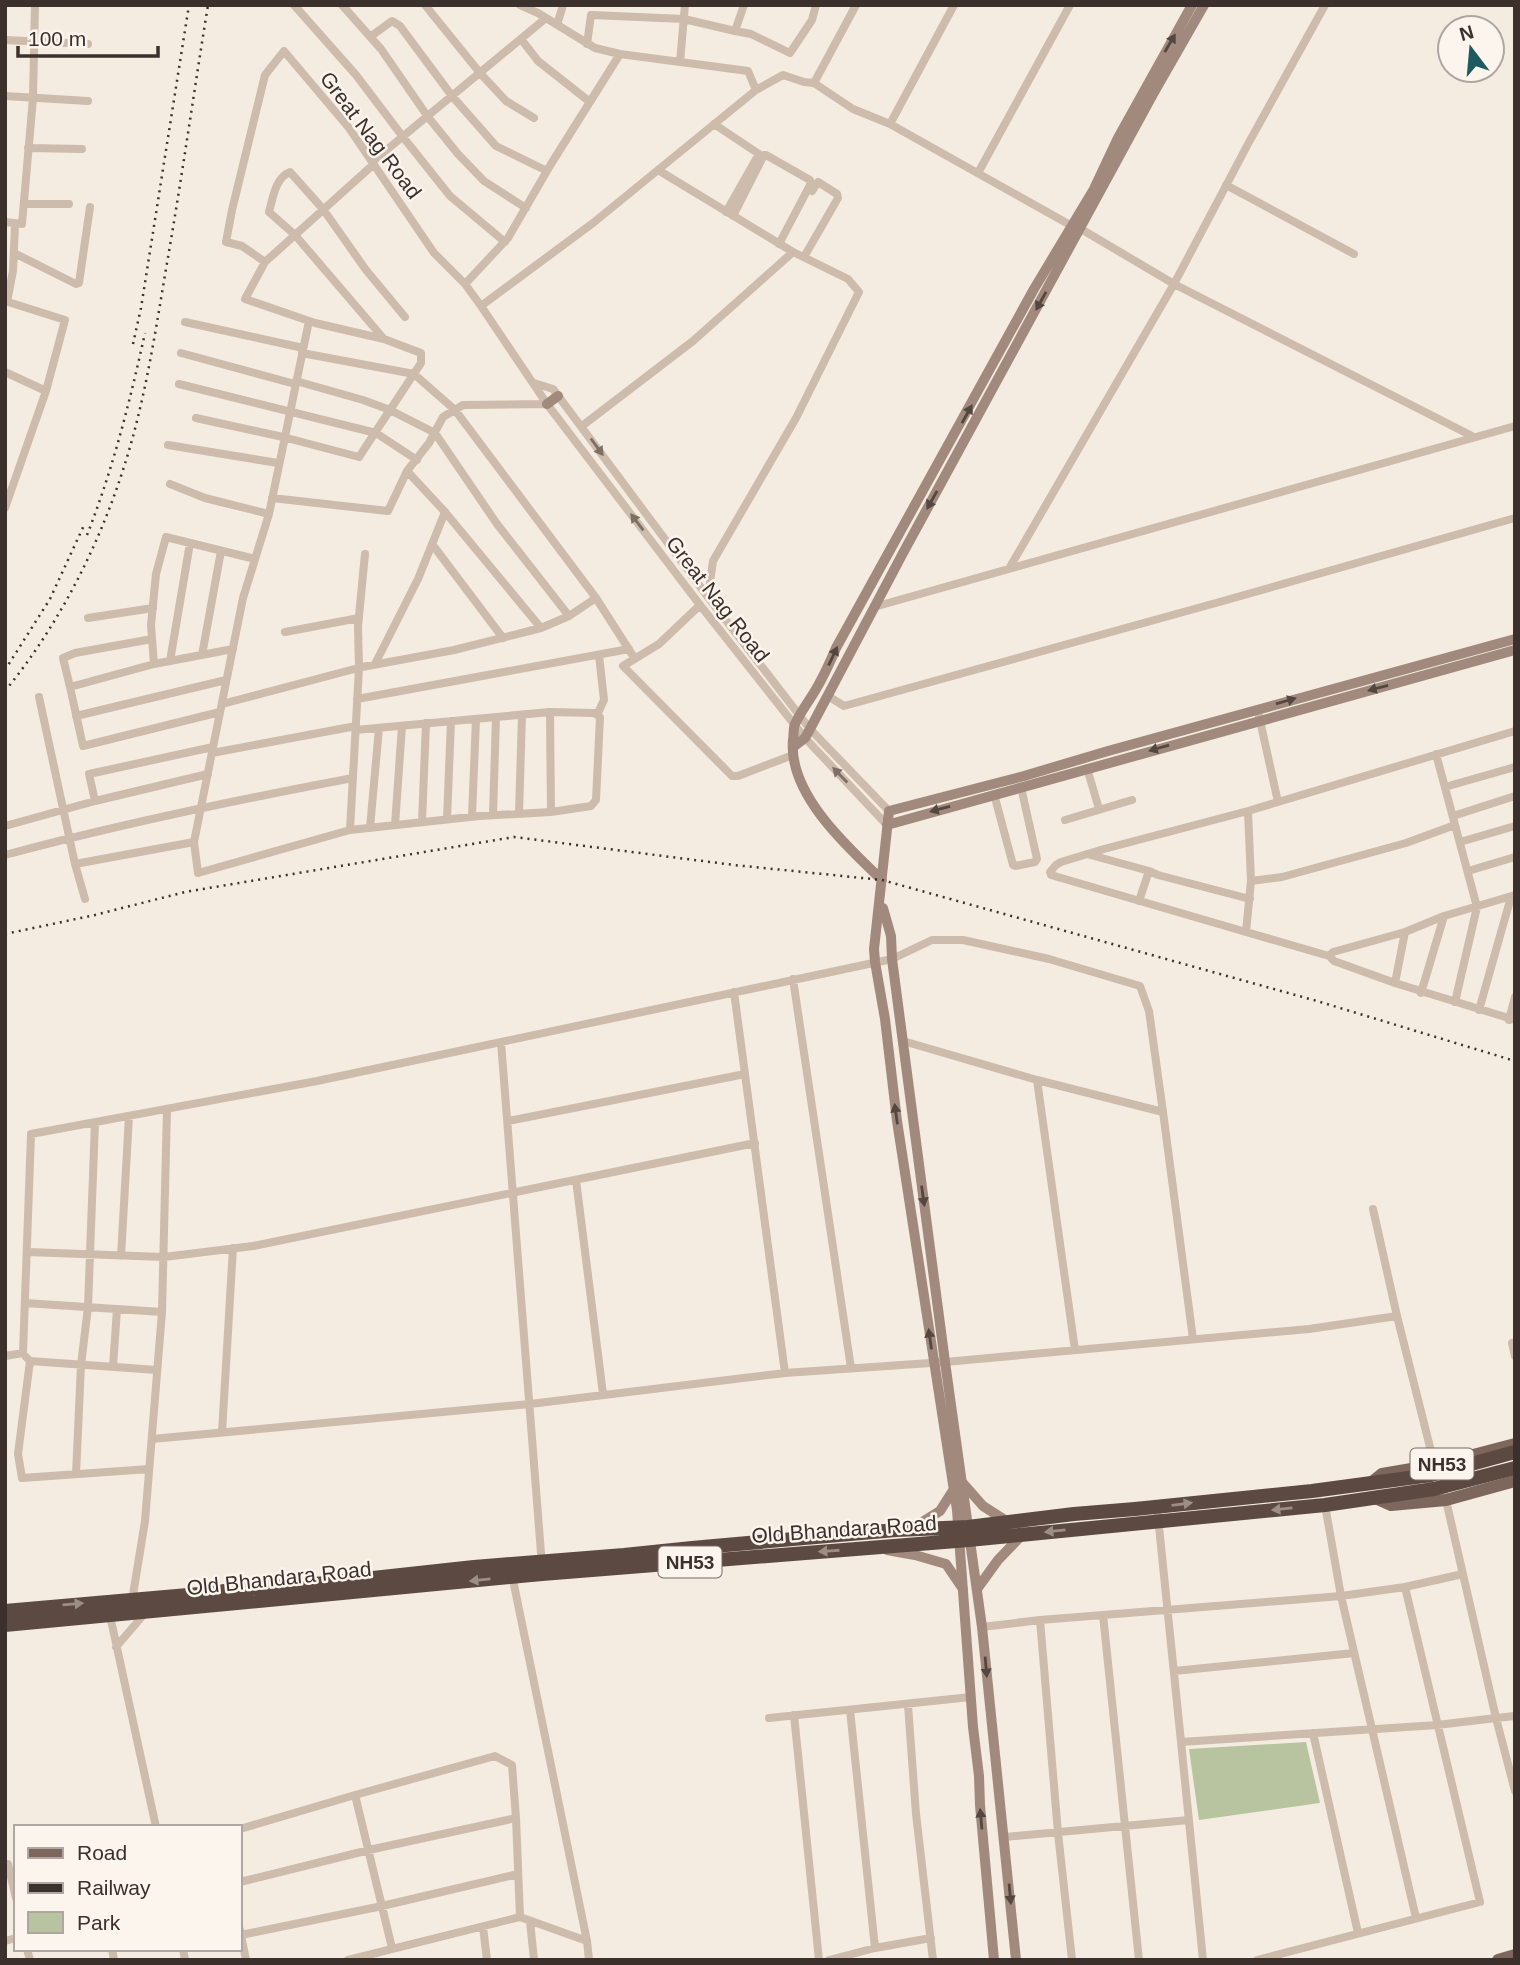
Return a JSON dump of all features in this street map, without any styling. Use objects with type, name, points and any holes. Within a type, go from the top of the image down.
[{"type":"highway","name":"NH53","points":[[787,1548],[911,1529],[964,1534],[1008,1522],[1074,1514],[1157,1514],[1312,1491],[1380,1490],[1515,1452]]},
{"type":"highway","points":[[1380,1490],[1434,1489],[1515,1468]]},
{"type":"highway","name":"Old Bhandara Road","points":[[5,1625],[109,1608],[131,1607],[146,1612],[542,1568],[787,1548],[875,1548],[964,1534],[1022,1535],[1157,1514],[1325,1505],[1380,1490]]},
{"type":"highway","name":"NH53","points":[[131,1607],[232,1590],[372,1577],[511,1571]]},
{"type":"highway","name":"NH53","points":[[5,1611],[109,1608]]},
{"type":"main road","points":[[882,880],[833,832],[800,780],[793,751],[798,720],[1034,289],[1076,228],[1118,138],[1192,5]]},
{"type":"main road","points":[[793,751],[807,733],[828,696],[1076,228],[1204,5]]},
{"type":"main road","points":[[547,404],[558,396]]},
{"type":"main road","points":[[862,603],[874,607]]},
{"type":"main road","points":[[887,825],[1087,768],[1515,639]]},
{"type":"main road","points":[[1016,1960],[982,1627],[964,1534],[939,1362],[895,1107],[886,1019],[875,962],[874,949],[889,811],[1515,650]]},
{"type":"main road","points":[[817,687],[828,696]]},
{"type":"main road","points":[[881,901],[891,936],[939,1362]]},
{"type":"main road","name":"NH53","points":[[1380,1490],[1382,1474],[1435,1465],[1515,1444]]},
{"type":"main road","name":"Old Bhandara Road","points":[[1380,1490],[1391,1505],[1446,1500],[1515,1482]]},
{"type":"main road","points":[[958,1485],[1008,1522]]},
{"type":"main road","points":[[911,1529],[940,1511],[958,1485]]},
{"type":"main road","points":[[964,1534],[964,1589],[971,1697],[994,1960]]},
{"type":"main road","points":[[976,1589],[1022,1535]]},
{"type":"main road","points":[[875,1548],[946,1564],[964,1589]]},
{"type":"main road","points":[[1498,1960],[1515,1955]]},
{"type":"street","points":[[5,222],[22,224],[33,98],[35,5]]},
{"type":"street","points":[[294,5],[356,75],[450,196],[505,242]]},
{"type":"street","points":[[342,5],[381,49],[428,117],[458,154],[484,181],[526,208]]},
{"type":"street","points":[[425,5],[506,101],[534,118]]},
{"type":"street","points":[[520,5],[534,8],[595,48],[748,71],[756,90]]},
{"type":"street","points":[[557,25],[563,5]]},
{"type":"street","points":[[587,44],[594,5]]},
{"type":"street","points":[[615,16],[618,5]]},
{"type":"street","points":[[680,62],[685,5]]},
{"type":"street","points":[[735,30],[744,5]]},
{"type":"street","points":[[591,15],[684,19],[751,34],[790,52],[812,20],[816,5]]},
{"type":"street","points":[[814,83],[856,5]]},
{"type":"street","points":[[890,124],[954,5]]},
{"type":"street","points":[[978,173],[1070,5]]},
{"type":"street","points":[[1010,567],[1174,284],[1325,5]]},
{"type":"street","points":[[195,418],[359,457],[421,363],[421,353],[384,339],[309,321],[245,299],[265,262],[373,163],[546,18]]},
{"type":"street","points":[[370,37],[392,21],[400,26],[452,96],[496,146],[547,171]]},
{"type":"street","points":[[521,39],[538,61],[590,102]]},
{"type":"street","points":[[5,40],[88,44]]},
{"type":"street","name":"Great Nag Road","points":[[265,262],[242,246],[226,242],[265,75],[284,51],[349,128],[434,253],[465,284],[547,404],[700,605],[887,825]]},
{"type":"street","points":[[465,284],[505,242],[621,54]]},
{"type":"street","points":[[481,306],[593,223],[756,90],[783,75],[814,83],[853,108],[890,124],[1174,284],[1474,438]]},
{"type":"street","points":[[5,96],[88,101]]},
{"type":"street","points":[[714,124],[759,154],[730,214]]},
{"type":"street","points":[[28,148],[82,149]]},
{"type":"street","points":[[730,214],[764,155],[810,180],[781,245]]},
{"type":"street","points":[[658,170],[793,252],[848,279],[859,292],[796,418],[713,561],[708,597]]},
{"type":"street","points":[[384,339],[295,235],[269,212],[283,174],[290,172],[323,209],[366,270],[405,317]]},
{"type":"street","points":[[781,245],[816,184],[820,183],[837,194],[838,198],[804,257]]},
{"type":"street","points":[[1226,185],[1354,254]]},
{"type":"street","points":[[24,204],[69,204]]},
{"type":"street","points":[[14,253],[59,277],[79,283],[90,207]]},
{"type":"street","points":[[5,508],[46,391],[65,320],[6,302],[13,271],[15,224]]},
{"type":"street","points":[[582,426],[694,341],[793,252]]},
{"type":"street","points":[[95,801],[89,774],[212,750],[356,728],[550,712],[594,713],[600,718],[596,800],[591,806],[551,812],[447,819],[350,830],[198,873],[194,842],[208,774],[212,750],[226,680],[243,598],[269,514],[309,321]]},
{"type":"street","points":[[185,322],[302,351],[414,374],[455,410],[596,598],[635,659]]},
{"type":"street","points":[[181,353],[390,410],[435,433],[497,524],[569,616]]},
{"type":"street","points":[[5,372],[46,391]]},
{"type":"street","points":[[534,383],[553,389],[582,426],[798,720]]},
{"type":"street","points":[[179,384],[376,433],[417,460]]},
{"type":"street","points":[[272,498],[388,511],[407,471],[435,433],[443,417],[463,405],[547,404]]},
{"type":"street","points":[[874,607],[1515,426]]},
{"type":"street","points":[[168,445],[278,463]]},
{"type":"street","points":[[407,471],[445,512],[541,628]]},
{"type":"street","points":[[170,484],[205,498],[269,514]]},
{"type":"street","points":[[375,664],[418,579],[445,512]]},
{"type":"street","points":[[828,696],[844,706],[1515,518]]},
{"type":"street","points":[[154,664],[152,639],[156,574],[166,537],[255,559]]},
{"type":"street","points":[[170,661],[190,543]]},
{"type":"street","points":[[432,544],[503,638]]},
{"type":"street","points":[[202,655],[222,551]]},
{"type":"street","points":[[350,830],[359,668],[359,618],[365,554]]},
{"type":"street","points":[[152,639],[75,653],[64,658],[83,746],[359,668],[454,650],[541,628],[569,616],[596,598]]},
{"type":"street","points":[[700,605],[659,644],[623,666],[732,776],[738,776],[793,751]]},
{"type":"street","points":[[88,618],[153,608]]},
{"type":"street","points":[[285,632],[359,618]]},
{"type":"street","points":[[70,687],[154,664],[233,649]]},
{"type":"street","points":[[357,699],[629,649]]},
{"type":"street","points":[[597,715],[604,700],[598,654]]},
{"type":"street","points":[[76,716],[226,680]]},
{"type":"street","points":[[39,697],[85,899]]},
{"type":"street","points":[[550,712],[551,812]]},
{"type":"street","points":[[519,814],[522,715]]},
{"type":"street","points":[[1258,715],[1278,802]]},
{"type":"street","points":[[493,815],[496,717]]},
{"type":"street","points":[[472,817],[476,719]]},
{"type":"street","points":[[447,819],[451,721]]},
{"type":"street","points":[[422,822],[426,723]]},
{"type":"street","points":[[395,825],[401,726]]},
{"type":"street","points":[[370,828],[379,728]]},
{"type":"street","points":[[1515,731],[1248,811],[1087,854],[1056,865],[1050,872],[1051,875],[1329,956],[1334,961],[1421,993],[1512,1020],[1515,997]]},
{"type":"street","points":[[807,733],[889,811]]},
{"type":"street","points":[[1436,754],[1477,907],[1455,1002]]},
{"type":"street","points":[[1445,787],[1515,767]]},
{"type":"street","points":[[1087,768],[1099,809]]},
{"type":"street","points":[[5,826],[208,774]]},
{"type":"street","points":[[5,855],[201,807],[353,778]]},
{"type":"street","points":[[994,794],[1013,865],[1035,862],[1037,859],[1021,787]]},
{"type":"street","points":[[1251,881],[1282,877],[1394,847],[1515,796]]},
{"type":"street","points":[[1065,820],[1132,800]]},
{"type":"street","points":[[1246,932],[1251,881],[1248,811]]},
{"type":"street","points":[[1460,842],[1515,826]]},
{"type":"street","points":[[75,864],[194,842]]},
{"type":"street","points":[[1087,854],[1250,899]]},
{"type":"street","points":[[1468,871],[1515,857]]},
{"type":"street","points":[[1139,901],[1149,871]]},
{"type":"street","points":[[1329,956],[1333,952],[1405,932],[1444,916],[1513,896]]},
{"type":"street","points":[[1479,1010],[1513,896]]},
{"type":"street","points":[[1421,993],[1444,916]]},
{"type":"street","points":[[1395,983],[1405,932]]},
{"type":"street","points":[[158,1370],[30,1361],[23,1353],[31,1134],[317,1081],[892,959],[932,940],[963,940],[1049,959],[1140,986],[1149,1010],[1193,1339]]},
{"type":"street","points":[[793,979],[851,1368]]},
{"type":"street","points":[[734,992],[785,1373]]},
{"type":"street","points":[[903,1041],[1037,1080],[1163,1112]]},
{"type":"street","points":[[501,1042],[542,1568]]},
{"type":"street","points":[[508,1121],[745,1074]]},
{"type":"street","points":[[1037,1080],[1075,1350]]},
{"type":"street","points":[[131,1607],[145,1521],[158,1370],[164,1257],[167,1109]]},
{"type":"street","points":[[121,1256],[129,1116]]},
{"type":"street","points":[[76,1474],[81,1365],[88,1307],[95,1122]]},
{"type":"street","points":[[27,1252],[164,1257],[253,1246],[754,1143]]},
{"type":"street","points":[[576,1180],[603,1394]]},
{"type":"street","points":[[1373,1209],[1515,1791]]},
{"type":"street","points":[[222,1432],[233,1248]]},
{"type":"street","points":[[25,1303],[162,1312]]},
{"type":"street","points":[[113,1367],[117,1309]]},
{"type":"street","points":[[152,1439],[530,1404],[785,1373],[1309,1329],[1397,1316]]},
{"type":"street","points":[[1515,1342],[1512,1343],[1515,1356]]},
{"type":"street","points":[[5,1356],[23,1353]]},
{"type":"street","points":[[30,1361],[18,1454],[22,1478],[149,1469]]},
{"type":"street","points":[[1325,1505],[1341,1596],[1416,1918]]},
{"type":"street","points":[[1157,1514],[1203,1960]]},
{"type":"street","points":[[511,1571],[589,1960]]},
{"type":"street","points":[[982,1627],[1341,1596],[1405,1587],[1463,1574]]},
{"type":"street","points":[[1257,1960],[1480,1902],[1405,1587]]},
{"type":"street","points":[[109,1608],[156,1825]]},
{"type":"street","points":[[116,1647],[146,1612]]},
{"type":"street","points":[[1102,1615],[1139,1960]]},
{"type":"street","points":[[1040,1620],[1072,1960]]},
{"type":"street","points":[[1174,1671],[1354,1653]]},
{"type":"street","points":[[769,1718],[971,1697]]},
{"type":"street","points":[[908,1705],[916,1814],[933,1960]]},
{"type":"street","points":[[850,1710],[875,1948]]},
{"type":"street","points":[[794,1715],[819,1960]]},
{"type":"street","points":[[1181,1742],[1437,1725],[1515,1716]]},
{"type":"street","points":[[1313,1733],[1359,1933]]},
{"type":"street","points":[[242,1828],[495,1756],[512,1765],[520,1917]]},
{"type":"street","points":[[355,1795],[392,1948]]},
{"type":"street","points":[[242,1882],[516,1818]]},
{"type":"street","points":[[1005,1837],[1189,1820]]},
{"type":"street","points":[[5,1853],[14,1891]]},
{"type":"street","points":[[242,1933],[382,1906],[518,1874]]},
{"type":"street","points":[[348,1960],[520,1917],[587,1941]]},
{"type":"street","points":[[530,1921],[534,1960]]},
{"type":"street","points":[[483,1927],[487,1960]]},
{"type":"street","points":[[829,1960],[931,1938]]},
{"type":"street","points":[[242,1942],[246,1960]]},
{"type":"green space","points":[[1306,1742],[1320,1803],[1199,1820],[1189,1749]]},
{"type":"railway","points":[[133,344],[189,5]]},
{"type":"railway","points":[[5,691],[65,604],[96,540],[122,474],[143,396],[156,330],[208,5]]},
{"type":"railway","points":[[87,535],[120,435],[145,333]]},
{"type":"railway","points":[[5,670],[50,599],[85,523]]},
{"type":"railway","points":[[5,934],[185,892],[514,837],[734,865],[882,880],[1317,1001],[1515,1061]]}]
